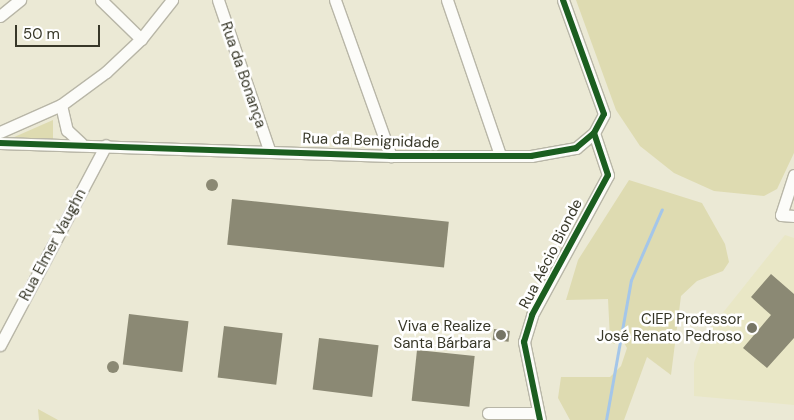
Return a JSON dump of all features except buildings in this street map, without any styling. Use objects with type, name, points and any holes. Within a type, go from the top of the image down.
[{"type":"street","points":[[0,16],[20,0]]},
{"type":"street","points":[[101,0],[142,39]]},
{"type":"street","points":[[0,132],[61,105],[142,39],[172,0]]},
{"type":"street","name":"Rua da Bonança","points":[[218,0],[269,150]]},
{"type":"street","points":[[335,0],[391,156]]},
{"type":"street","points":[[447,0],[500,155]]},
{"type":"street","points":[[563,0],[604,114],[594,133]]},
{"type":"street","points":[[61,105],[67,130],[80,144]]},
{"type":"street","name":"Rua da Benignidade","points":[[0,143],[269,150],[391,156],[531,156],[576,148],[594,133]]},
{"type":"street","name":"Rua Aécio Bionde","points":[[539,417],[524,342],[532,315],[608,175],[594,133]]},
{"type":"street","name":"Rua Elmer Vaughn","points":[[0,345],[106,145]]},
{"type":"street","points":[[794,175],[781,215],[794,216]]},
{"type":"street","points":[[488,413],[539,417]]},
{"type":"shaded area","points":[[576,0],[794,0],[794,153],[777,189],[764,196],[714,191],[674,173],[640,146],[616,110]]},
{"type":"shaded area","points":[[53,120],[53,142],[11,140],[12,138]]},
{"type":"shaded area","points":[[629,180],[702,203],[725,244],[729,262],[723,271],[697,281],[681,296],[671,375],[647,357],[624,420],[570,420],[558,398],[561,377],[610,377],[621,366],[627,348],[623,341],[614,344],[610,339],[608,299],[566,300],[578,260]]},
{"type":"shaded area","name":"CIEP Professor José Renato Pedroso","points":[[785,235],[794,238],[794,405],[694,396],[694,363],[702,339]]},
{"type":"shaded area","points":[[38,409],[58,420],[39,420]]},
{"type":"waterway","points":[[606,420],[631,280],[662,209]]},
{"type":"cycle path","points":[[0,143],[391,156],[531,156],[576,148],[594,133],[604,114],[563,0]]},
{"type":"cycle path","points":[[540,420],[524,342],[532,315],[608,175],[594,133]]},
{"type":"place","name":"CIEP Professor José Renato Pedroso","points":[[752,328]]},
{"type":"place","name":"Viva e Realize Santa Bárbara","points":[[501,335]]}]
